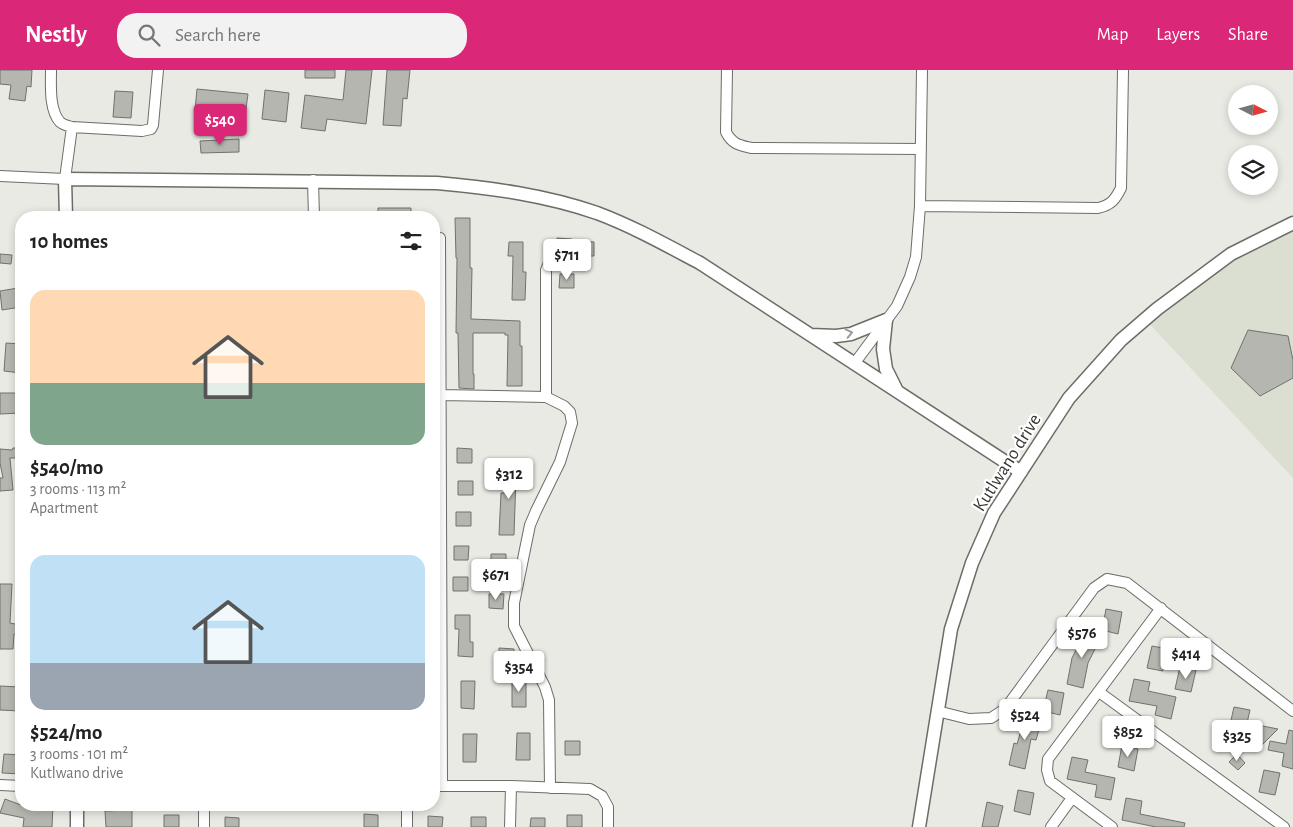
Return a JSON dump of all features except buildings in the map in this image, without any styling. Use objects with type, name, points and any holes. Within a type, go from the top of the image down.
[{"type":"street","points":[[51,70],[52,93],[57,116],[63,124],[72,127],[142,131],[151,129],[153,125],[158,70]]},
{"type":"street","points":[[727,70],[726,132],[730,140],[737,145],[751,148],[921,149]]},
{"type":"street","points":[[854,364],[897,306],[910,277],[916,257],[920,206],[922,70]]},
{"type":"street","points":[[920,206],[1098,208],[1107,206],[1115,200],[1121,188],[1123,70]]},
{"type":"street","points":[[66,211],[65,179],[72,127]]},
{"type":"street","points":[[0,176],[65,179],[437,182],[496,188],[544,197],[598,214],[653,238],[700,262],[1021,472]]},
{"type":"street","points":[[313,180],[314,211]]},
{"type":"street","name":"Kutlwano drive","points":[[918,827],[951,629],[972,562],[994,513],[1069,398],[1121,340],[1158,309],[1232,254],[1293,223]]},
{"type":"street","points":[[440,238],[440,525]]},
{"type":"street","points":[[546,397],[546,270],[549,263],[574,263]]},
{"type":"street","points":[[809,334],[836,336],[851,334],[886,320]]},
{"type":"street","points":[[886,320],[883,348],[884,362],[896,391]]},
{"type":"street","points":[[441,395],[546,397],[564,406],[570,412],[572,423],[560,462],[530,525],[514,604],[514,626],[545,686],[549,700],[550,788]]},
{"type":"street","points":[[936,711],[970,719],[991,718],[1005,710],[1094,588],[1107,579],[1127,583],[1293,711]]},
{"type":"street","points":[[1112,827],[1050,781],[1047,770],[1048,759],[1161,608]]},
{"type":"street","points":[[1099,692],[1284,827]]},
{"type":"street","points":[[0,785],[15,786]]},
{"type":"street","points":[[440,786],[590,789],[602,796],[608,807],[608,827]]},
{"type":"street","points":[[510,827],[511,786]]},
{"type":"street","points":[[1051,827],[1072,798]]},
{"type":"street","points":[[77,811],[77,827]]},
{"type":"street","points":[[204,811],[204,827]]},
{"type":"street","points":[[407,811],[407,827]]},
{"type":"shaded area","points":[[1293,223],[1293,478],[1145,319],[1238,251]]}]
